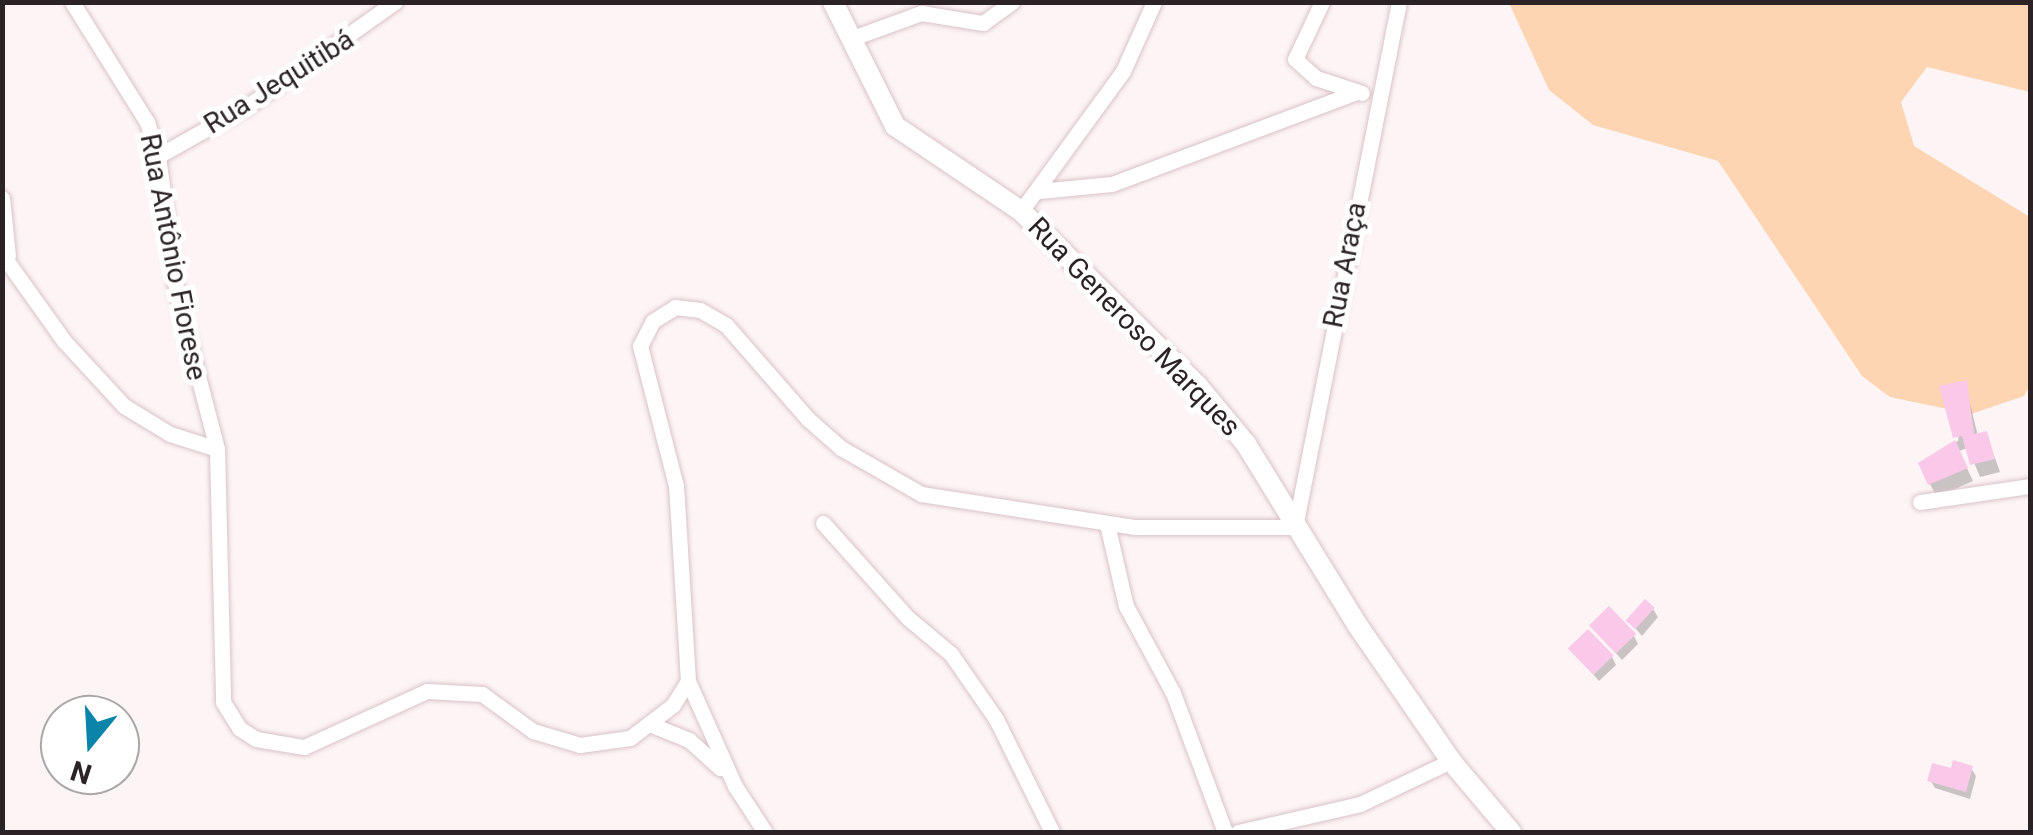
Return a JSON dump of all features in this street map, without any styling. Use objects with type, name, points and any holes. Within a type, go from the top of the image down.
[{"type":"street","name":"Rua Antônio Fiorese","points":[[72,2],[147,122],[158,156],[177,296],[217,449],[225,594],[222,702],[239,728],[276,747],[304,748],[388,703],[453,689],[482,694],[558,743],[630,738],[652,725]]},
{"type":"street","name":"Rua Jequitibá","points":[[158,156],[249,105],[395,2]]},
{"type":"street","name":"Rua Generoso Marques","points":[[833,2],[895,126],[1022,211],[1198,386],[1246,444],[1295,528],[1450,760],[1511,832]]},
{"type":"street","points":[[850,39],[928,8],[983,23],[1012,2]]},
{"type":"street","points":[[1022,211],[1040,191],[1063,147],[1123,72],[1154,2]]},
{"type":"street","points":[[1322,2],[1295,59],[1316,78],[1377,95]]},
{"type":"street","name":"Rua Araça","points":[[1295,528],[1377,95],[1399,2]]},
{"type":"street","points":[[1040,191],[1112,184],[1357,92]]},
{"type":"street","points":[[2,198],[5,255],[64,341],[124,406],[170,434],[217,449]]},
{"type":"street","points":[[735,786],[688,681],[676,486],[640,346],[653,320],[675,307],[700,310],[726,325],[808,419],[883,476],[956,502],[1107,524],[1295,528]]},
{"type":"street","points":[[1920,502],[2030,486]]},
{"type":"street","points":[[823,523],[908,618],[951,654],[996,720],[1052,832]]},
{"type":"street","points":[[1107,524],[1126,606],[1173,693],[1224,832]]},
{"type":"street","points":[[688,681],[652,725],[706,751],[765,832]]},
{"type":"street","points":[[1238,832],[1360,804],[1450,760]]},
{"type":"shaded area","points":[[1509,3],[2030,3],[2030,92],[1927,67],[1901,102],[1914,146],[2030,217],[2030,385],[2024,396],[1971,414],[1890,397],[1862,376],[1718,161],[1593,125],[1549,90]]},
{"type":"building","points":[[1967,380],[1974,434],[1987,431],[1995,459],[1970,465],[1962,436],[1953,438],[1939,386]]},
{"type":"building","points":[[1955,440],[1968,468],[1928,485],[1918,463]]},
{"type":"building","points":[[1645,599],[1655,608],[1635,629],[1626,621]]},
{"type":"building","points":[[1609,606],[1636,634],[1616,654],[1589,625]]},
{"type":"building","points":[[1588,629],[1614,656],[1594,675],[1568,648]]},
{"type":"building","points":[[1953,760],[1973,766],[1966,792],[1927,781],[1932,763],[1951,768]]}]
